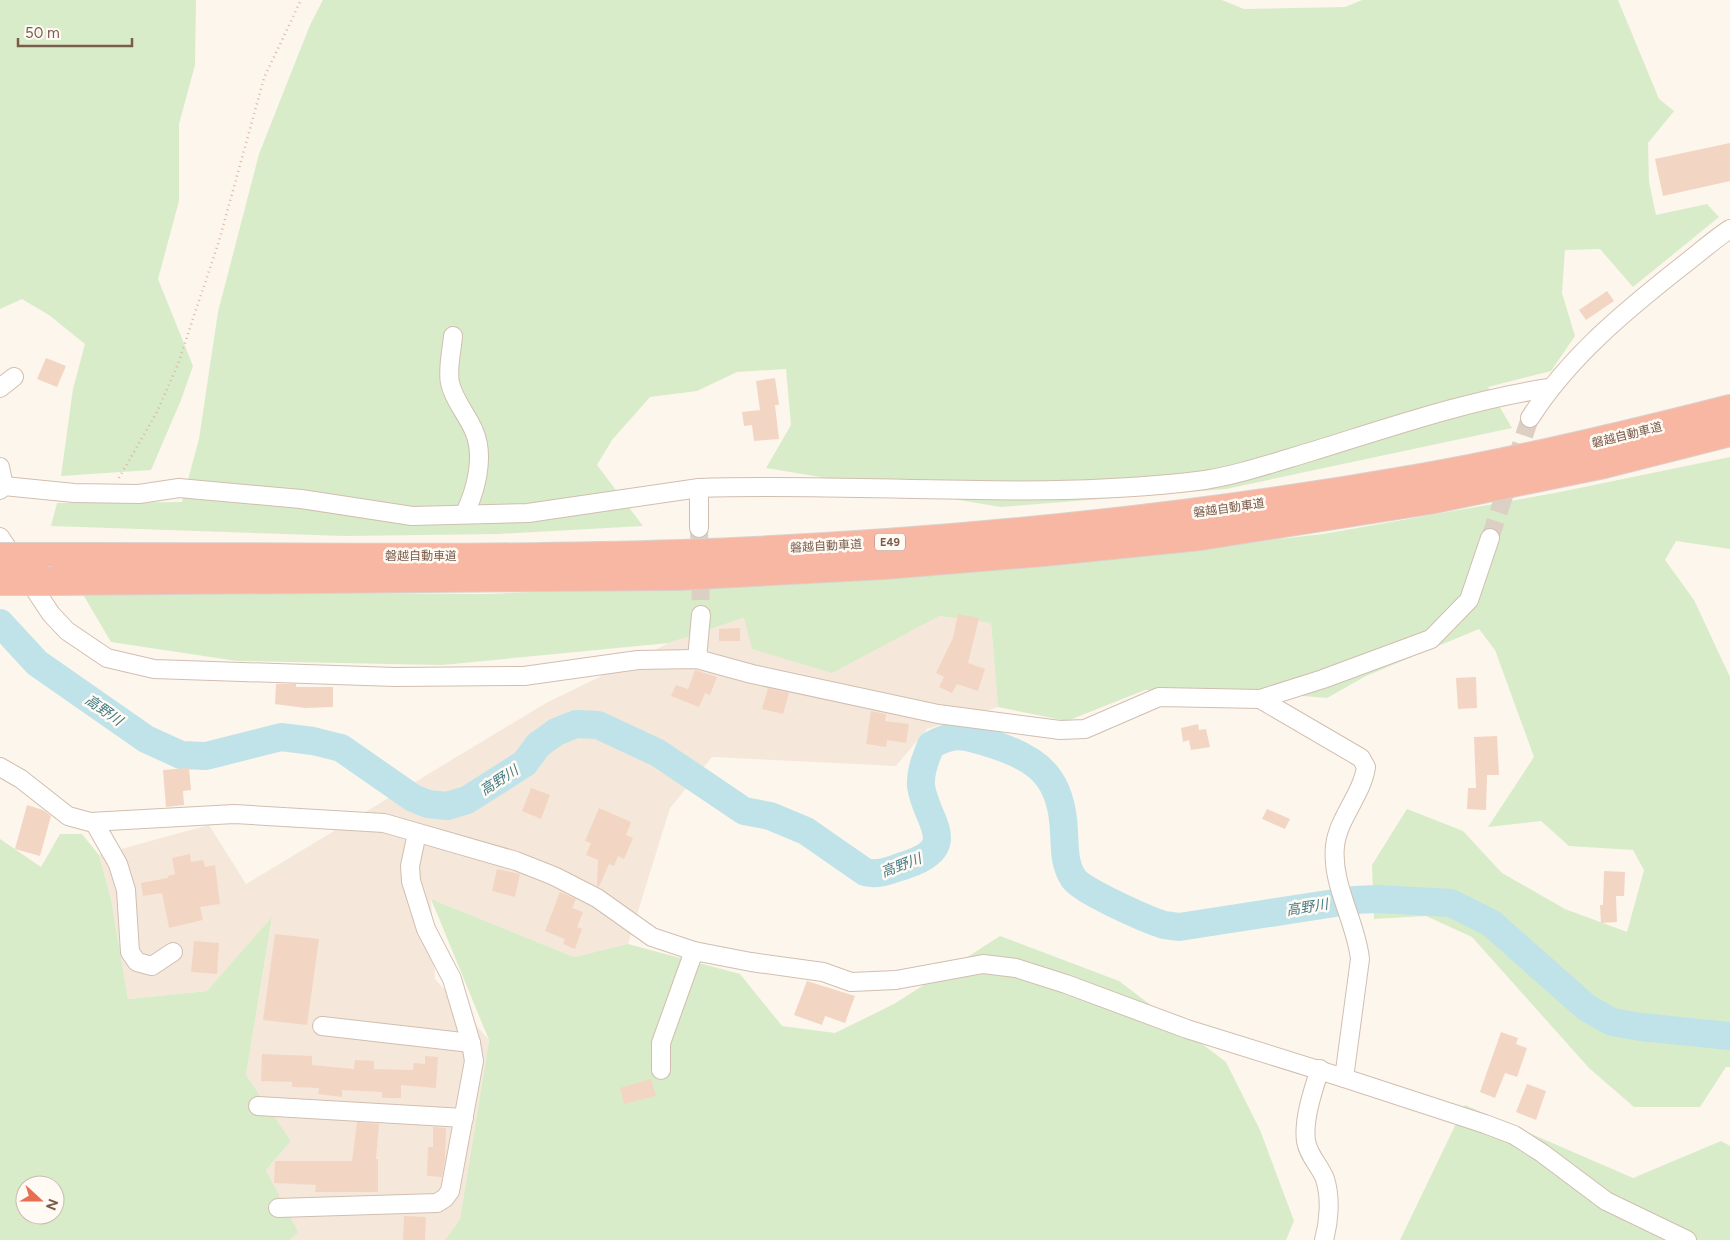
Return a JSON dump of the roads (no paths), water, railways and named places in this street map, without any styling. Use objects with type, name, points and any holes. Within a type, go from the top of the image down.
[{"type":"highway","name":"磐越自動車道","points":[[0,558],[680,554],[884,542],[1041,530],[1198,513],[1422,478],[1604,441],[1730,409]]},
{"type":"highway","name":"磐越自動車道","points":[[0,581],[678,576],[884,565],[1043,552],[1200,536],[1429,500],[1604,464],[1730,432]]},
{"type":"street","points":[[1530,418],[1549,388],[1586,348],[1638,300],[1730,229]]},
{"type":"street","points":[[453,336],[450,381],[456,399],[475,431],[479,455],[473,496],[465,513]]},
{"type":"street","points":[[0,388],[14,376]]},
{"type":"street","points":[[0,467],[2,488],[74,494],[139,494],[179,488],[301,499],[412,516],[465,513],[528,513],[699,488],[744,486],[982,490],[1140,486],[1199,481],[1279,461],[1517,393],[1549,388]]},
{"type":"street","points":[[699,488],[699,528]]},
{"type":"street","points":[[0,537],[51,614],[66,631],[107,658],[154,669],[376,677],[524,676],[638,660],[697,659],[752,674],[938,714],[1060,730],[1085,729],[1159,697],[1260,699],[1323,679],[1430,639],[1469,600],[1490,538]]},
{"type":"street","points":[[697,659],[702,615]]},
{"type":"street","points":[[1260,699],[1360,758],[1366,767],[1364,780],[1339,831],[1335,845],[1335,865],[1340,889],[1358,942],[1360,959],[1344,1078]]},
{"type":"street","points":[[0,767],[21,779],[68,816],[94,822],[234,814],[384,823],[516,861],[554,876],[597,898],[652,937],[694,951],[751,962],[822,972],[851,982],[896,980],[983,964],[1016,968],[1066,984],[1187,1029],[1320,1069],[1514,1135],[1542,1153],[1606,1201],[1687,1240]]},
{"type":"street","points":[[94,822],[118,864],[126,890],[130,952],[137,962],[152,966],[173,952]]},
{"type":"street","points":[[278,1208],[437,1204],[450,1191],[474,1061],[471,1043],[452,979],[426,929],[411,881],[410,866],[417,833]]},
{"type":"street","points":[[661,1070],[661,1043],[694,951]]},
{"type":"street","points":[[322,1026],[471,1043]]},
{"type":"street","points":[[1320,1069],[1311,1097],[1306,1139],[1308,1149],[1325,1179],[1329,1222],[1324,1240]]},
{"type":"street","points":[[258,1106],[464,1118]]},
{"type":"waterway","name":"高野川","points":[[0,623],[37,663],[146,739],[181,755],[206,756],[281,737],[313,741],[341,748],[413,798],[428,804],[447,806],[467,800],[525,763],[538,745],[556,732],[576,724],[598,725],[658,753],[744,811],[770,816],[806,831],[865,872],[870,873],[886,872],[906,865],[923,858],[933,850],[937,841],[936,832],[921,786],[921,775],[924,765],[931,745],[955,736],[968,737],[1009,750],[1035,764],[1053,785],[1059,798],[1067,862],[1074,879],[1089,891],[1102,898],[1156,922],[1179,927],[1354,900],[1377,899],[1451,903],[1491,923],[1587,1008],[1612,1022],[1641,1027],[1730,1036]]},
{"type":"tunnel","points":[[1490,538],[1530,418]]},
{"type":"tunnel","points":[[699,528],[701,615]]}]
